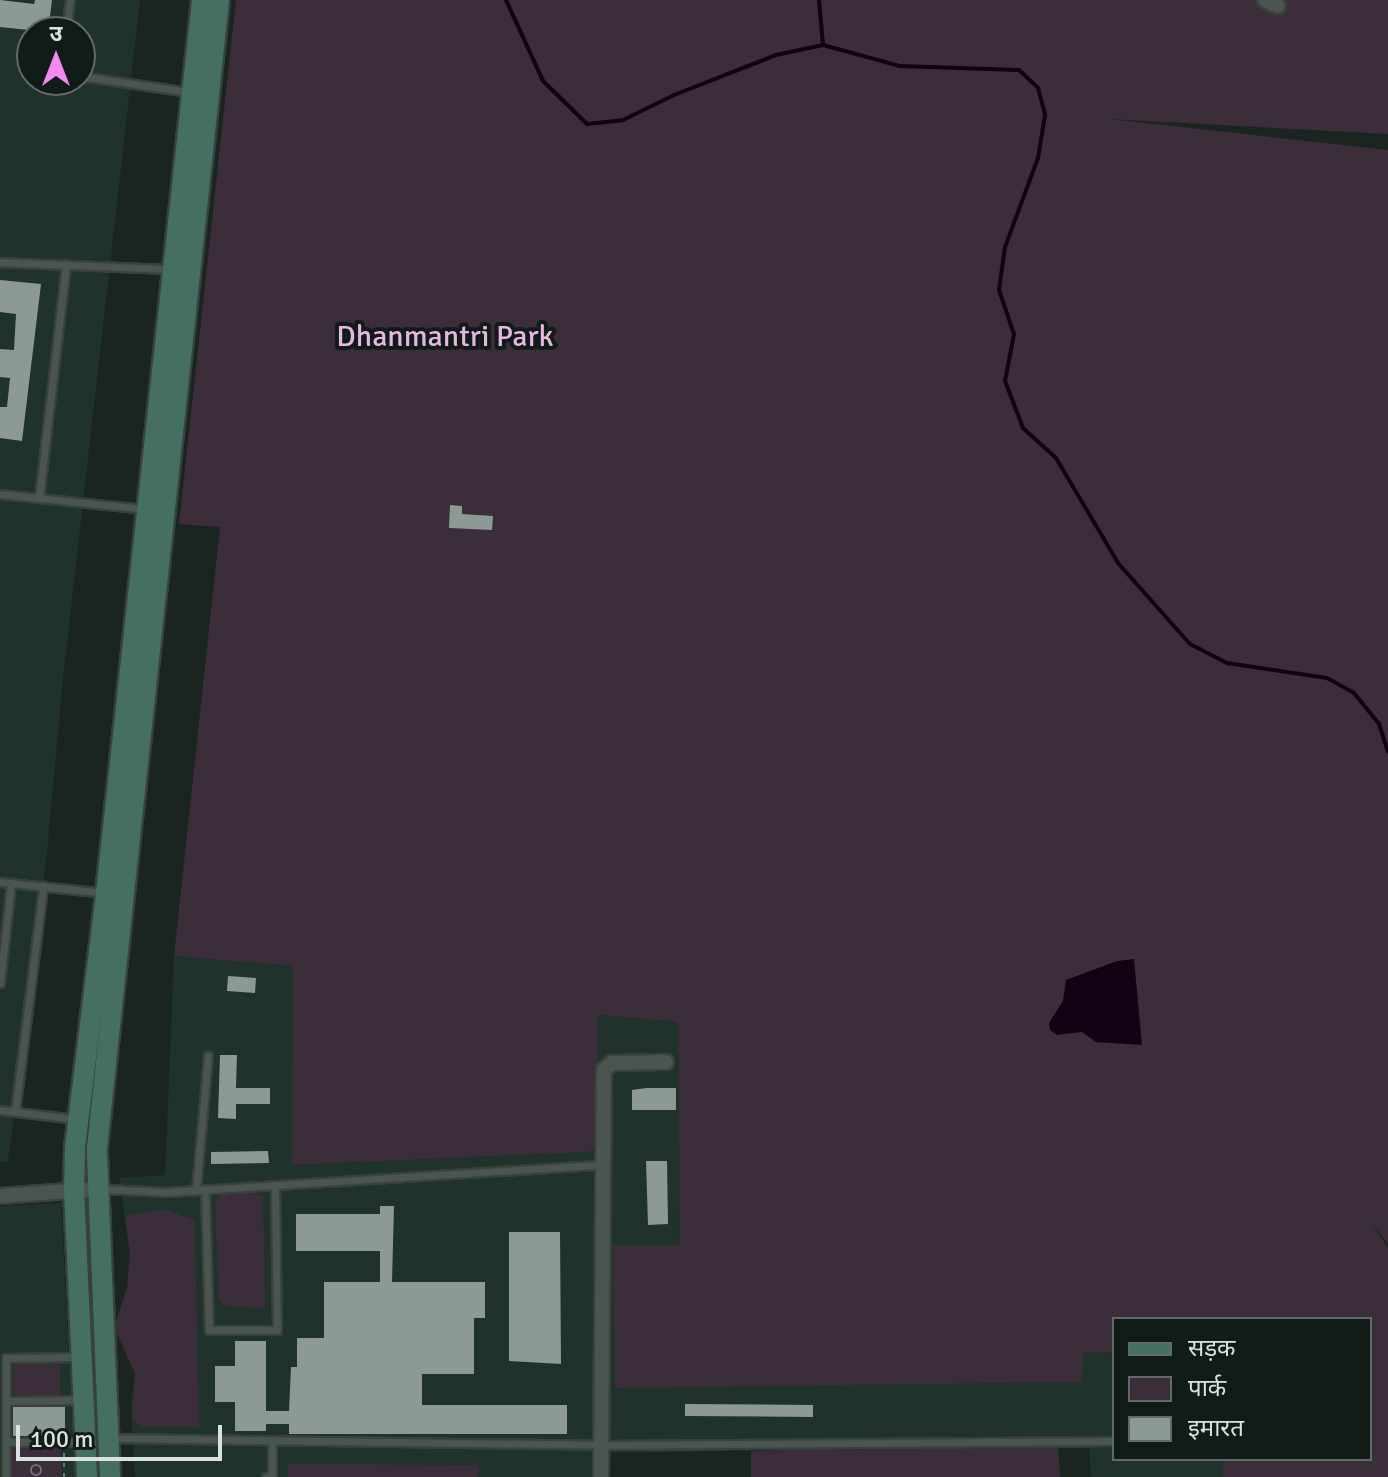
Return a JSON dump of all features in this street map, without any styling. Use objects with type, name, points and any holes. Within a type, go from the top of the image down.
[{"type":"main road","points":[[110,1477],[97,1148],[150,564],[200,93],[202,0]]},
{"type":"main road","points":[[87,1477],[74,1192],[78,1119],[150,564],[147,509],[172,356],[173,269],[200,93],[219,0]]},
{"type":"main road","points":[[86,1434],[109,1431]]},
{"type":"street","points":[[601,1477],[601,1165],[607,1065],[666,1062]]},
{"type":"street","points":[[0,1196],[97,1189]]},
{"type":"lane","points":[[96,78],[200,93]]},
{"type":"lane","points":[[0,262],[173,269]]},
{"type":"lane","points":[[39,498],[66,265]]},
{"type":"lane","points":[[0,494],[147,509]]},
{"type":"lane","points":[[0,882],[106,893]]},
{"type":"lane","points":[[0,983],[11,883]]},
{"type":"lane","points":[[15,1112],[43,886]]},
{"type":"lane","points":[[196,1190],[208,1056]]},
{"type":"lane","points":[[0,1110],[78,1119]]},
{"type":"lane","points":[[97,1189],[196,1190],[601,1165]]},
{"type":"lane","points":[[205,1189],[209,1330],[277,1330],[275,1185]]},
{"type":"lane","points":[[6,1477],[6,1358],[82,1357]]},
{"type":"lane","points":[[6,1401],[84,1400]]},
{"type":"lane","points":[[109,1431],[272,1442],[601,1445],[1112,1441]]},
{"type":"lane","points":[[6,1442],[64,1443],[86,1434]]},
{"type":"lane","points":[[266,1477],[272,1477],[272,1442]]},
{"type":"path","points":[[64,1443],[64,1477]]},
{"type":"shaded area","points":[[0,0],[140,0],[63,679],[47,852],[8,1162],[0,1162]]},
{"type":"shaded area","points":[[174,956],[293,966],[293,1165],[589,1152],[597,1147],[597,1015],[678,1022],[680,1245],[1082,1381],[1082,1353],[1112,1352],[1112,1461],[1223,1461],[1223,1477],[1091,1477],[1089,1446],[594,1453],[594,1477],[135,1477],[131,1405],[135,1374],[114,1327],[127,1289],[130,1253],[119,1178],[165,1175]]},
{"type":"shaded area","points":[[1134,959],[1142,1045],[1096,1042],[1082,1032],[1057,1035],[1050,1030],[1049,1023],[1063,1001],[1066,980],[1117,961]]},
{"type":"shaded area","points":[[61,1203],[75,1477],[0,1477],[0,1206]]},
{"type":"green space","name":"Dhanmantri Park","points":[[236,0],[1388,0],[1388,134],[1109,119],[1388,150],[1388,1244],[1371,1222],[1388,1248],[1388,1477],[1223,1477],[1223,1461],[1372,1461],[1372,1317],[1112,1317],[1112,1352],[1083,1353],[1082,1382],[615,1388],[613,1245],[680,1245],[678,1022],[598,1015],[597,1147],[589,1152],[292,1165],[293,966],[174,956],[220,527],[179,524]]},
{"type":"green space","points":[[253,1192],[263,1197],[265,1308],[225,1306],[219,1300],[215,1202],[221,1194]]},
{"type":"green space","points":[[165,1209],[194,1220],[199,1427],[142,1427],[132,1418],[135,1373],[114,1327],[127,1289],[130,1253],[125,1216]]},
{"type":"green space","points":[[13,1364],[60,1364],[60,1395],[13,1395]]},
{"type":"green space","points":[[1058,1446],[1060,1477],[751,1477],[751,1451]]},
{"type":"green space","points":[[12,1447],[61,1447],[61,1477],[12,1477]]},
{"type":"green space","points":[[288,1464],[478,1465],[478,1477],[288,1477]]},
{"type":"building","points":[[0,0],[34,4],[35,0],[52,0],[50,16],[16,16],[16,29],[0,27]]},
{"type":"building","points":[[0,280],[41,284],[22,441],[0,438],[0,407],[7,407],[10,378],[0,377],[0,349],[14,350],[16,314],[0,312]]},
{"type":"building","points":[[450,505],[462,506],[462,514],[493,516],[492,530],[449,528]]},
{"type":"building","points":[[228,976],[256,978],[255,993],[227,991]]},
{"type":"building","points":[[220,1055],[237,1055],[236,1088],[270,1088],[270,1104],[236,1104],[236,1119],[218,1118]]},
{"type":"building","points":[[676,1088],[676,1110],[632,1110],[632,1090]]},
{"type":"building","points":[[268,1151],[269,1163],[211,1164],[211,1152]]},
{"type":"building","points":[[646,1161],[667,1161],[668,1224],[648,1225]]},
{"type":"building","points":[[380,1206],[394,1206],[392,1282],[485,1282],[485,1318],[474,1318],[474,1374],[422,1374],[422,1405],[567,1405],[567,1434],[289,1434],[289,1424],[266,1424],[266,1431],[235,1431],[235,1402],[215,1402],[215,1366],[235,1366],[235,1341],[266,1341],[266,1411],[289,1411],[291,1367],[297,1367],[297,1338],[324,1338],[324,1282],[380,1282],[380,1251],[296,1251],[296,1214],[380,1214]]},
{"type":"building","points":[[509,1232],[560,1232],[561,1364],[509,1361]]},
{"type":"building","points":[[685,1404],[813,1405],[813,1417],[685,1416]]},
{"type":"building","points":[[13,1407],[65,1407],[65,1436],[13,1436]]},
{"type":"waterway","points":[[506,0],[543,81],[587,124],[623,120],[674,95],[776,55],[823,45],[900,66],[1019,70],[1038,88],[1045,115],[1038,158],[1005,247],[999,290],[1014,334],[1005,381],[1023,428],[1056,458],[1118,563],[1190,644],[1227,663],[1327,678],[1354,693],[1379,724],[1388,752]]},
{"type":"waterway","points":[[819,0],[823,45]]}]
